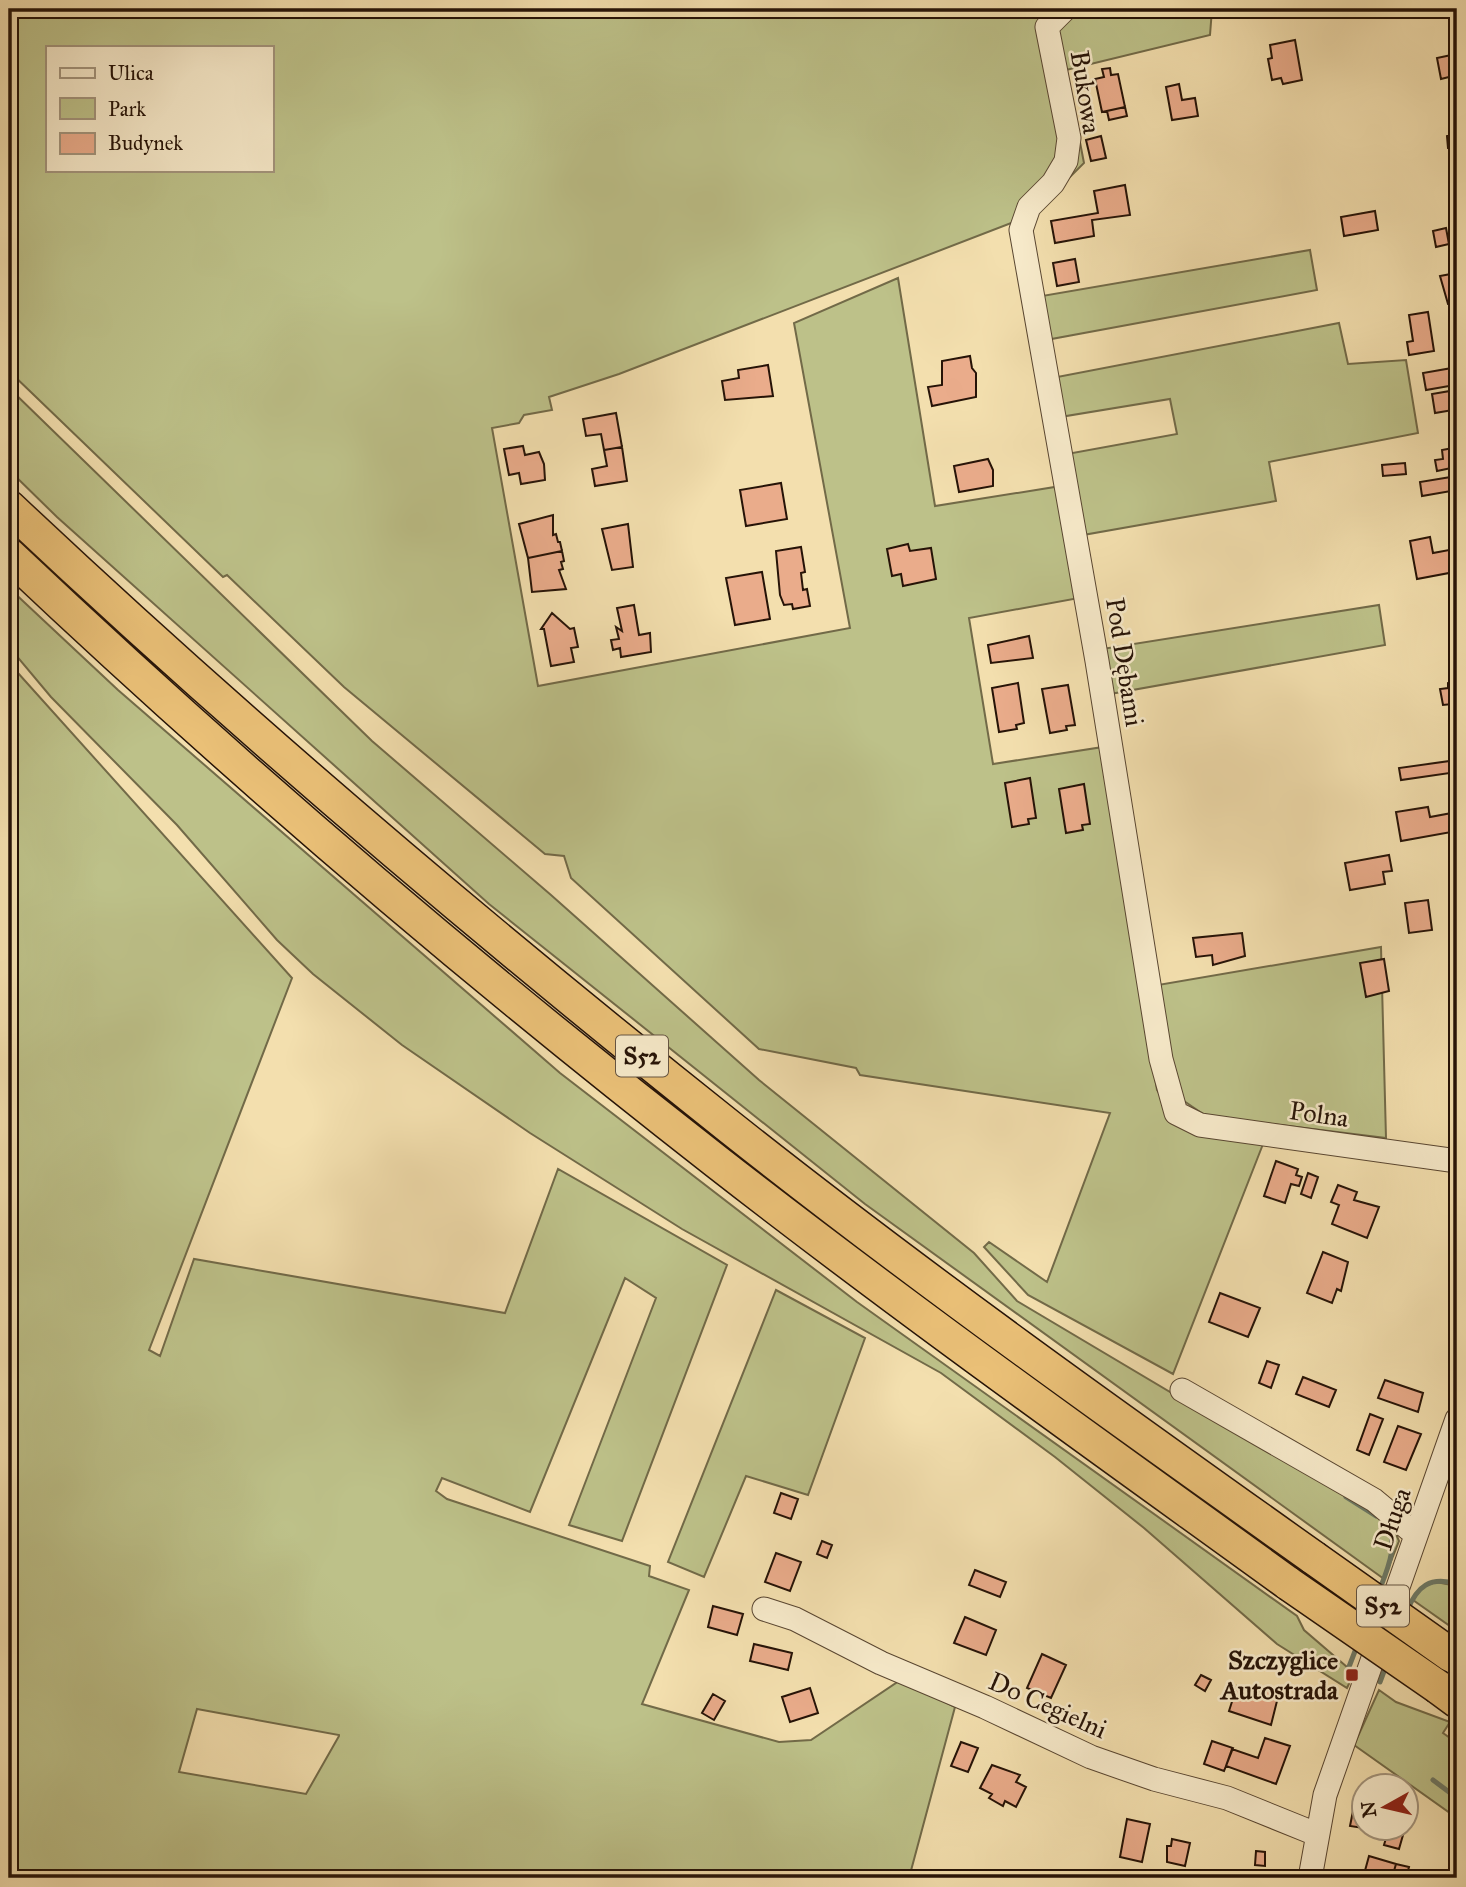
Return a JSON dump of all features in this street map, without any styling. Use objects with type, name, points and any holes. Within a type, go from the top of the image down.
[{"type":"highway","name":"S52","points":[[9,507],[144,635],[301,775],[437,890],[733,1129],[962,1304],[1454,1657]]},
{"type":"highway","name":"S52","points":[[9,555],[239,766],[538,1020],[719,1164],[879,1285],[1289,1584],[1447,1694]]},
{"type":"street","name":"Bukowa","points":[[1025,220],[1029,207],[1053,183],[1066,161],[1069,138],[1047,27],[1065,9]]},
{"type":"street","name":"Pod Dębami","points":[[1025,220],[1021,230],[1097,661],[1161,1059],[1176,1113]]},
{"type":"street","name":"Polna","points":[[1176,1113],[1200,1125],[1457,1161]]},
{"type":"street","points":[[1182,1390],[1374,1500],[1416,1535]]},
{"type":"street","name":"Długa","points":[[1310,1878],[1316,1834],[1329,1782],[1457,1419]]},
{"type":"street","name":"Do Cegielni","points":[[764,1609],[795,1619],[881,1663],[985,1707],[1091,1758],[1154,1779],[1227,1798],[1316,1834]]},
{"type":"green space","points":[[9,9],[1212,9],[1210,35],[1066,70],[1084,163],[1032,215],[619,374],[549,397],[552,410],[524,415],[519,423],[492,428],[538,686],[850,628],[794,323],[898,278],[935,506],[1061,486],[1079,598],[969,618],[993,764],[1103,747],[1157,1090],[1171,1112],[1265,1139],[1173,1374],[1028,1295],[984,1247],[989,1242],[1047,1282],[1110,1113],[860,1075],[856,1068],[759,1049],[571,878],[564,856],[545,854],[344,687],[227,575],[223,577],[9,371]]},
{"type":"green space","points":[[1310,250],[1317,290],[1046,340],[1042,296]]},
{"type":"green space","points":[[1339,323],[1348,364],[1406,360],[1418,433],[1269,462],[1276,501],[1083,535],[1067,454],[1177,434],[1170,399],[1060,417],[1052,378]]},
{"type":"green space","points":[[9,388],[372,741],[551,895],[759,1080],[974,1253],[1017,1301],[1392,1524],[1399,1541],[1384,1579],[865,1204],[489,904],[57,517],[9,470]]},
{"type":"green space","points":[[9,588],[118,690],[560,1073],[857,1302],[1297,1616],[1304,1630],[1354,1673],[1347,1688],[1277,1644],[1144,1528],[1055,1457],[941,1373],[682,1229],[530,1133],[402,1045],[313,974],[277,940],[177,825],[51,697],[9,647]]},
{"type":"green space","points":[[1379,605],[1385,645],[1110,694],[1102,649]]},
{"type":"green space","points":[[9,663],[292,978],[149,1350],[160,1356],[194,1259],[505,1313],[558,1169],[727,1265],[622,1541],[569,1525],[656,1298],[625,1278],[530,1512],[442,1478],[436,1491],[447,1499],[650,1566],[649,1576],[689,1590],[642,1704],[779,1742],[811,1740],[902,1679],[955,1707],[909,1878],[9,1878]],"holes":[[[197,1709],[339,1735],[306,1794],[179,1772]]]},
{"type":"green space","points":[[1381,947],[1386,1138],[1206,1116],[1184,1101],[1171,1055],[1158,985]]},
{"type":"green space","points":[[776,1290],[865,1338],[808,1495],[746,1476],[704,1577],[668,1562]]},
{"type":"green space","points":[[1436,1582],[1457,1586],[1457,1631],[1413,1600],[1422,1587]]},
{"type":"green space","points":[[1379,1690],[1396,1702],[1450,1722],[1443,1733],[1457,1743],[1457,1818],[1420,1792],[1420,1772],[1392,1772],[1354,1745]]},
{"type":"building","points":[[1295,40],[1302,80],[1283,84],[1281,78],[1272,80],[1268,59],[1272,58],[1270,45]]},
{"type":"building","points":[[1456,54],[1457,75],[1441,79],[1437,58]]},
{"type":"building","points":[[1110,68],[1111,75],[1118,74],[1125,107],[1102,112],[1095,79],[1104,77],[1102,69]]},
{"type":"building","points":[[1179,84],[1182,100],[1195,98],[1198,116],[1172,120],[1166,87]]},
{"type":"building","points":[[1125,107],[1127,116],[1109,120],[1107,111]]},
{"type":"building","points":[[1457,114],[1457,147],[1448,148],[1447,136],[1454,135],[1452,115]]},
{"type":"building","points":[[1101,136],[1106,158],[1091,161],[1086,140]]},
{"type":"building","points":[[1125,185],[1130,215],[1092,220],[1094,236],[1055,243],[1051,221],[1098,213],[1094,191]]},
{"type":"building","points":[[1375,211],[1378,230],[1344,236],[1341,217]]},
{"type":"building","points":[[1446,228],[1449,244],[1436,247],[1433,231]]},
{"type":"building","points":[[1075,259],[1079,282],[1057,286],[1053,263]]},
{"type":"building","points":[[1456,273],[1457,303],[1448,304],[1440,276]]},
{"type":"building","points":[[1428,312],[1434,351],[1409,355],[1407,342],[1413,341],[1409,315]]},
{"type":"building","points":[[970,356],[972,368],[976,373],[976,397],[932,406],[928,387],[942,385],[942,361]]},
{"type":"building","points":[[768,365],[773,396],[725,400],[722,381],[739,378],[738,370]]},
{"type":"building","points":[[1452,368],[1455,385],[1426,390],[1423,373]]},
{"type":"building","points":[[1450,391],[1453,410],[1435,413],[1432,394]]},
{"type":"building","points":[[616,413],[622,447],[604,450],[601,434],[586,436],[583,419]]},
{"type":"building","points":[[523,446],[525,455],[539,452],[544,464],[545,480],[521,484],[519,473],[509,475],[504,449]]},
{"type":"building","points":[[622,447],[627,481],[595,486],[592,469],[607,466],[604,450]]},
{"type":"building","points":[[1453,448],[1456,467],[1437,471],[1435,460],[1443,459],[1442,450]]},
{"type":"building","points":[[988,459],[993,470],[993,486],[959,492],[954,466]]},
{"type":"building","points":[[1405,463],[1406,474],[1383,476],[1382,465]]},
{"type":"building","points":[[1457,476],[1457,490],[1422,496],[1420,482]]},
{"type":"building","points":[[781,483],[787,519],[746,526],[740,490]]},
{"type":"building","points":[[553,515],[553,535],[556,534],[562,551],[528,558],[519,524]]},
{"type":"building","points":[[628,524],[633,567],[612,570],[602,529]]},
{"type":"building","points":[[1430,537],[1433,553],[1449,550],[1455,556],[1457,564],[1454,572],[1417,579],[1410,541]]},
{"type":"building","points":[[908,544],[910,551],[931,548],[936,579],[903,586],[901,574],[892,576],[887,549]]},
{"type":"building","points":[[801,547],[805,572],[801,573],[803,590],[807,589],[810,606],[793,609],[792,604],[784,605],[780,595],[776,551]]},
{"type":"building","points":[[562,551],[563,569],[559,570],[566,589],[532,592],[528,558]]},
{"type":"building","points":[[762,572],[770,619],[735,625],[726,578]]},
{"type":"building","points":[[634,605],[639,635],[650,633],[651,652],[621,657],[620,648],[613,650],[611,640],[619,639],[616,627],[622,631],[617,608]]},
{"type":"building","points":[[552,613],[570,629],[574,628],[578,647],[571,648],[574,662],[551,666],[544,629],[541,629]]},
{"type":"building","points":[[1029,636],[1033,658],[991,663],[988,645]]},
{"type":"building","points":[[1457,681],[1457,709],[1453,710],[1452,704],[1443,705],[1440,689],[1448,688],[1448,683]]},
{"type":"building","points":[[1018,683],[1024,723],[1016,725],[1017,729],[999,732],[992,688]]},
{"type":"building","points":[[1068,685],[1075,725],[1066,726],[1067,730],[1050,733],[1042,689]]},
{"type":"building","points":[[1457,760],[1457,772],[1401,780],[1399,768]]},
{"type":"building","points":[[1030,778],[1036,818],[1028,819],[1029,824],[1012,827],[1005,783]]},
{"type":"building","points":[[1084,784],[1090,824],[1082,825],[1083,830],[1066,833],[1059,789]]},
{"type":"building","points":[[1428,807],[1430,817],[1457,812],[1457,831],[1401,841],[1396,812]]},
{"type":"building","points":[[1389,855],[1392,871],[1383,872],[1385,884],[1350,890],[1345,863]]},
{"type":"building","points":[[1428,900],[1432,930],[1409,933],[1405,903]]},
{"type":"building","points":[[1242,933],[1245,956],[1213,965],[1212,955],[1196,957],[1193,938]]},
{"type":"building","points":[[1384,959],[1389,991],[1366,997],[1360,963]]},
{"type":"building","points":[[1454,1039],[1457,1039],[1457,1090],[1452,1089]]},
{"type":"building","points":[[1276,1161],[1298,1169],[1296,1175],[1302,1177],[1299,1186],[1291,1184],[1285,1203],[1264,1196]]},
{"type":"building","points":[[1308,1173],[1318,1177],[1311,1198],[1301,1194]]},
{"type":"building","points":[[1338,1185],[1357,1192],[1354,1200],[1379,1207],[1367,1238],[1332,1224],[1339,1205],[1331,1202]]},
{"type":"building","points":[[1323,1252],[1348,1262],[1341,1291],[1337,1289],[1332,1303],[1307,1293]]},
{"type":"building","points":[[1220,1293],[1260,1308],[1248,1337],[1209,1322]]},
{"type":"building","points":[[1267,1361],[1279,1365],[1271,1388],[1259,1383]]},
{"type":"building","points":[[1303,1377],[1336,1390],[1329,1407],[1296,1394]]},
{"type":"building","points":[[1385,1380],[1423,1393],[1418,1412],[1378,1398]]},
{"type":"building","points":[[1370,1414],[1383,1419],[1369,1455],[1357,1450]]},
{"type":"building","points":[[1398,1426],[1421,1434],[1406,1470],[1384,1462]]},
{"type":"building","points":[[781,1493],[798,1499],[791,1519],[774,1513]]},
{"type":"building","points":[[822,1541],[832,1545],[827,1558],[817,1554]]},
{"type":"building","points":[[776,1553],[801,1562],[790,1591],[765,1582]]},
{"type":"building","points":[[975,1570],[1006,1582],[1000,1597],[969,1585]]},
{"type":"building","points":[[713,1606],[743,1614],[737,1635],[708,1627]]},
{"type":"building","points":[[965,1617],[996,1630],[986,1655],[954,1643]]},
{"type":"building","points":[[754,1644],[792,1653],[788,1670],[750,1661]]},
{"type":"building","points":[[1042,1654],[1066,1665],[1051,1698],[1027,1688]]},
{"type":"building","points":[[1201,1675],[1211,1680],[1205,1691],[1195,1685]]},
{"type":"building","points":[[1237,1686],[1259,1694],[1262,1687],[1279,1693],[1271,1725],[1229,1711]]},
{"type":"building","points":[[810,1688],[818,1713],[790,1722],[782,1697]]},
{"type":"building","points":[[713,1694],[725,1701],[714,1720],[702,1713]]},
{"type":"building","points":[[1265,1738],[1290,1746],[1276,1784],[1226,1766],[1232,1749],[1258,1758]]},
{"type":"building","points":[[1212,1741],[1233,1748],[1224,1771],[1204,1764]]},
{"type":"building","points":[[961,1742],[978,1748],[968,1772],[951,1766]]},
{"type":"building","points":[[992,1765],[1020,1775],[1016,1782],[1026,1787],[1016,1807],[1005,1801],[1003,1806],[989,1798],[992,1794],[980,1788]]},
{"type":"building","points":[[1127,1819],[1150,1824],[1142,1862],[1120,1857]]},
{"type":"building","points":[[1172,1839],[1190,1843],[1185,1866],[1167,1862],[1167,1846],[1171,1846]]},
{"type":"building","points":[[1385,1842],[1401,1842],[1399,1849],[1384,1845]]},
{"type":"building","points":[[1256,1851],[1265,1852],[1265,1866],[1255,1865]]},
{"type":"building","points":[[1369,1856],[1396,1864],[1392,1878],[1363,1878]]},
{"type":"building","points":[[1396,1864],[1409,1867],[1406,1878],[1392,1878]]},
{"type":"waterway","points":[[1346,1497],[1376,1516]]},
{"type":"waterway","points":[[1379,1591],[1389,1565],[1392,1547],[1392,1538],[1384,1521]]},
{"type":"waterway","points":[[1407,1611],[1415,1595],[1426,1585],[1439,1581],[1457,1584]]},
{"type":"waterway","points":[[1347,1672],[1357,1646]]},
{"type":"waterway","points":[[1380,1682],[1386,1666]]},
{"type":"waterway","points":[[1433,1780],[1457,1798]]},
{"type":"place","name":"Szczyglice Autostrada","points":[[1352,1675]]}]
